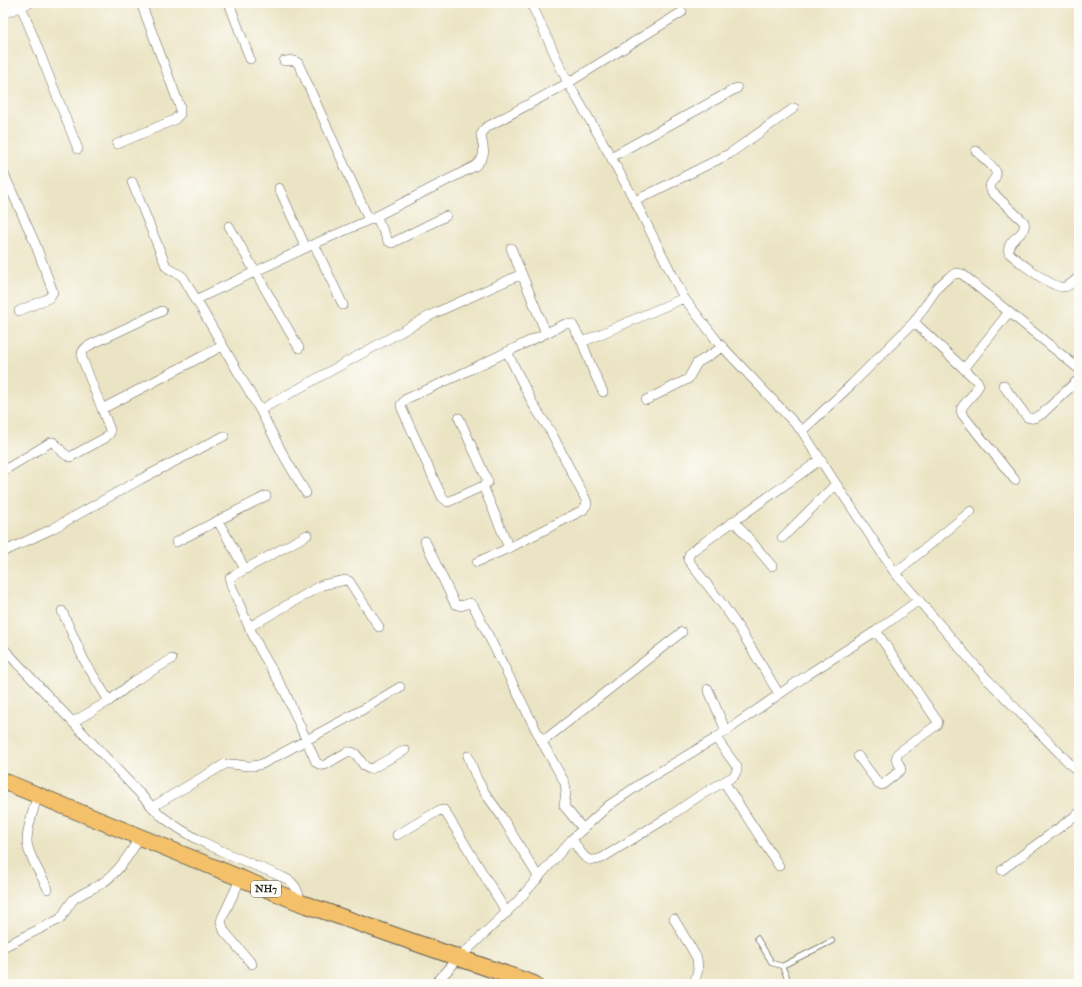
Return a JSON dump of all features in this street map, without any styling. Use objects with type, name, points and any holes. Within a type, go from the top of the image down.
[{"type":"highway","name":"NH7","points":[[3,781],[301,903],[534,984]]},
{"type":"street","points":[[117,144],[174,120],[180,114],[180,107],[141,3]]},
{"type":"street","points":[[229,3],[250,59]]},
{"type":"street","points":[[531,3],[568,83],[635,201],[684,298],[723,347],[802,431],[895,573],[986,678],[1079,773]]},
{"type":"street","points":[[3,14],[25,5],[78,149]]},
{"type":"street","points":[[195,300],[373,218],[475,166],[484,157],[480,134],[482,131],[568,83],[682,12]]},
{"type":"street","points":[[284,61],[295,61],[298,63],[373,218],[388,241],[392,243],[446,216]]},
{"type":"street","points":[[611,157],[737,88]]},
{"type":"street","points":[[635,201],[729,154],[794,108]]},
{"type":"street","points":[[976,151],[994,168],[996,173],[996,177],[990,184],[992,192],[1024,222],[1026,226],[1010,243],[1008,248],[1009,253],[1052,285],[1064,287],[1079,277]]},
{"type":"street","points":[[3,172],[35,244],[53,292],[50,298],[19,311]]},
{"type":"street","points":[[132,182],[166,266],[169,270],[183,277],[306,493]]},
{"type":"street","points":[[280,188],[343,305]]},
{"type":"street","points":[[229,226],[254,272],[299,348]]},
{"type":"street","points":[[511,248],[546,333]]},
{"type":"street","points":[[802,431],[914,322],[938,287],[956,273],[962,274],[1079,369]]},
{"type":"street","points":[[260,410],[436,313],[522,274]]},
{"type":"street","points":[[582,342],[684,298]]},
{"type":"street","points":[[3,471],[51,442],[56,443],[64,454],[70,457],[108,436],[110,430],[82,358],[83,351],[86,347],[162,311]]},
{"type":"street","points":[[964,369],[1010,312]]},
{"type":"street","points":[[914,322],[977,381],[979,385],[974,394],[961,409],[962,414],[1015,480]]},
{"type":"street","points":[[459,418],[488,482],[483,486],[448,502],[445,500],[401,405],[406,399],[458,376],[565,324],[572,324],[582,342],[603,392]]},
{"type":"street","points":[[102,409],[222,346]]},
{"type":"street","points":[[646,400],[688,379],[697,363],[723,347]]},
{"type":"street","points":[[477,562],[509,548],[583,510],[586,508],[587,504],[551,432],[534,406],[507,352]]},
{"type":"street","points":[[1003,385],[1027,417],[1031,419],[1042,414],[1079,379]]},
{"type":"street","points":[[3,552],[52,529],[141,479],[224,436]]},
{"type":"street","points":[[779,694],[723,604],[688,560],[692,551],[735,522],[820,460]]},
{"type":"street","points":[[782,538],[836,484]]},
{"type":"street","points":[[483,486],[509,548]]},
{"type":"street","points":[[176,542],[266,496]]},
{"type":"street","points":[[895,573],[971,511]]},
{"type":"street","points":[[218,521],[245,569]]},
{"type":"street","points":[[735,522],[772,566]]},
{"type":"street","points":[[306,535],[233,576],[230,581],[249,628],[285,692],[316,762],[322,766],[350,751],[355,753],[364,766],[371,768],[405,750]]},
{"type":"street","points":[[425,541],[455,604],[461,606],[470,603],[474,606],[542,742],[565,783],[566,792],[564,806],[582,829]]},
{"type":"street","points":[[249,628],[322,585],[346,580],[350,581],[379,627]]},
{"type":"street","points":[[435,984],[459,958],[507,913],[582,829],[608,806],[646,780],[716,738],[779,694],[876,631],[919,600]]},
{"type":"street","points":[[62,611],[84,660],[109,701]]},
{"type":"street","points":[[858,756],[878,783],[882,785],[902,768],[896,759],[896,756],[934,727],[938,722],[876,631]]},
{"type":"street","points":[[542,742],[682,632]]},
{"type":"street","points":[[3,648],[152,807],[174,826],[191,836],[293,883],[297,888],[301,903]]},
{"type":"street","points":[[73,722],[109,701],[136,680],[172,659]]},
{"type":"street","points":[[152,807],[226,764],[248,767],[262,764],[400,687]]},
{"type":"street","points":[[708,689],[726,731]]},
{"type":"street","points":[[572,840],[585,858],[590,861],[602,858],[670,816],[699,796],[734,776],[737,767],[716,738]]},
{"type":"street","points":[[468,756],[477,779],[485,793],[500,814],[539,878]]},
{"type":"street","points":[[724,782],[779,866]]},
{"type":"street","points":[[38,796],[27,842],[48,889]]},
{"type":"street","points":[[396,834],[438,811],[444,810],[507,913]]},
{"type":"street","points":[[1002,870],[1079,813]]},
{"type":"street","points":[[3,947],[60,919],[65,914],[73,900],[100,885],[120,867],[140,837]]},
{"type":"street","points":[[241,878],[223,916],[222,926],[224,931],[252,964]]},
{"type":"street","points":[[674,919],[697,958],[698,970],[694,984]]},
{"type":"lane","points":[[757,938],[772,963],[782,966],[832,941]]},
{"type":"lane","points":[[782,966],[790,984]]}]
